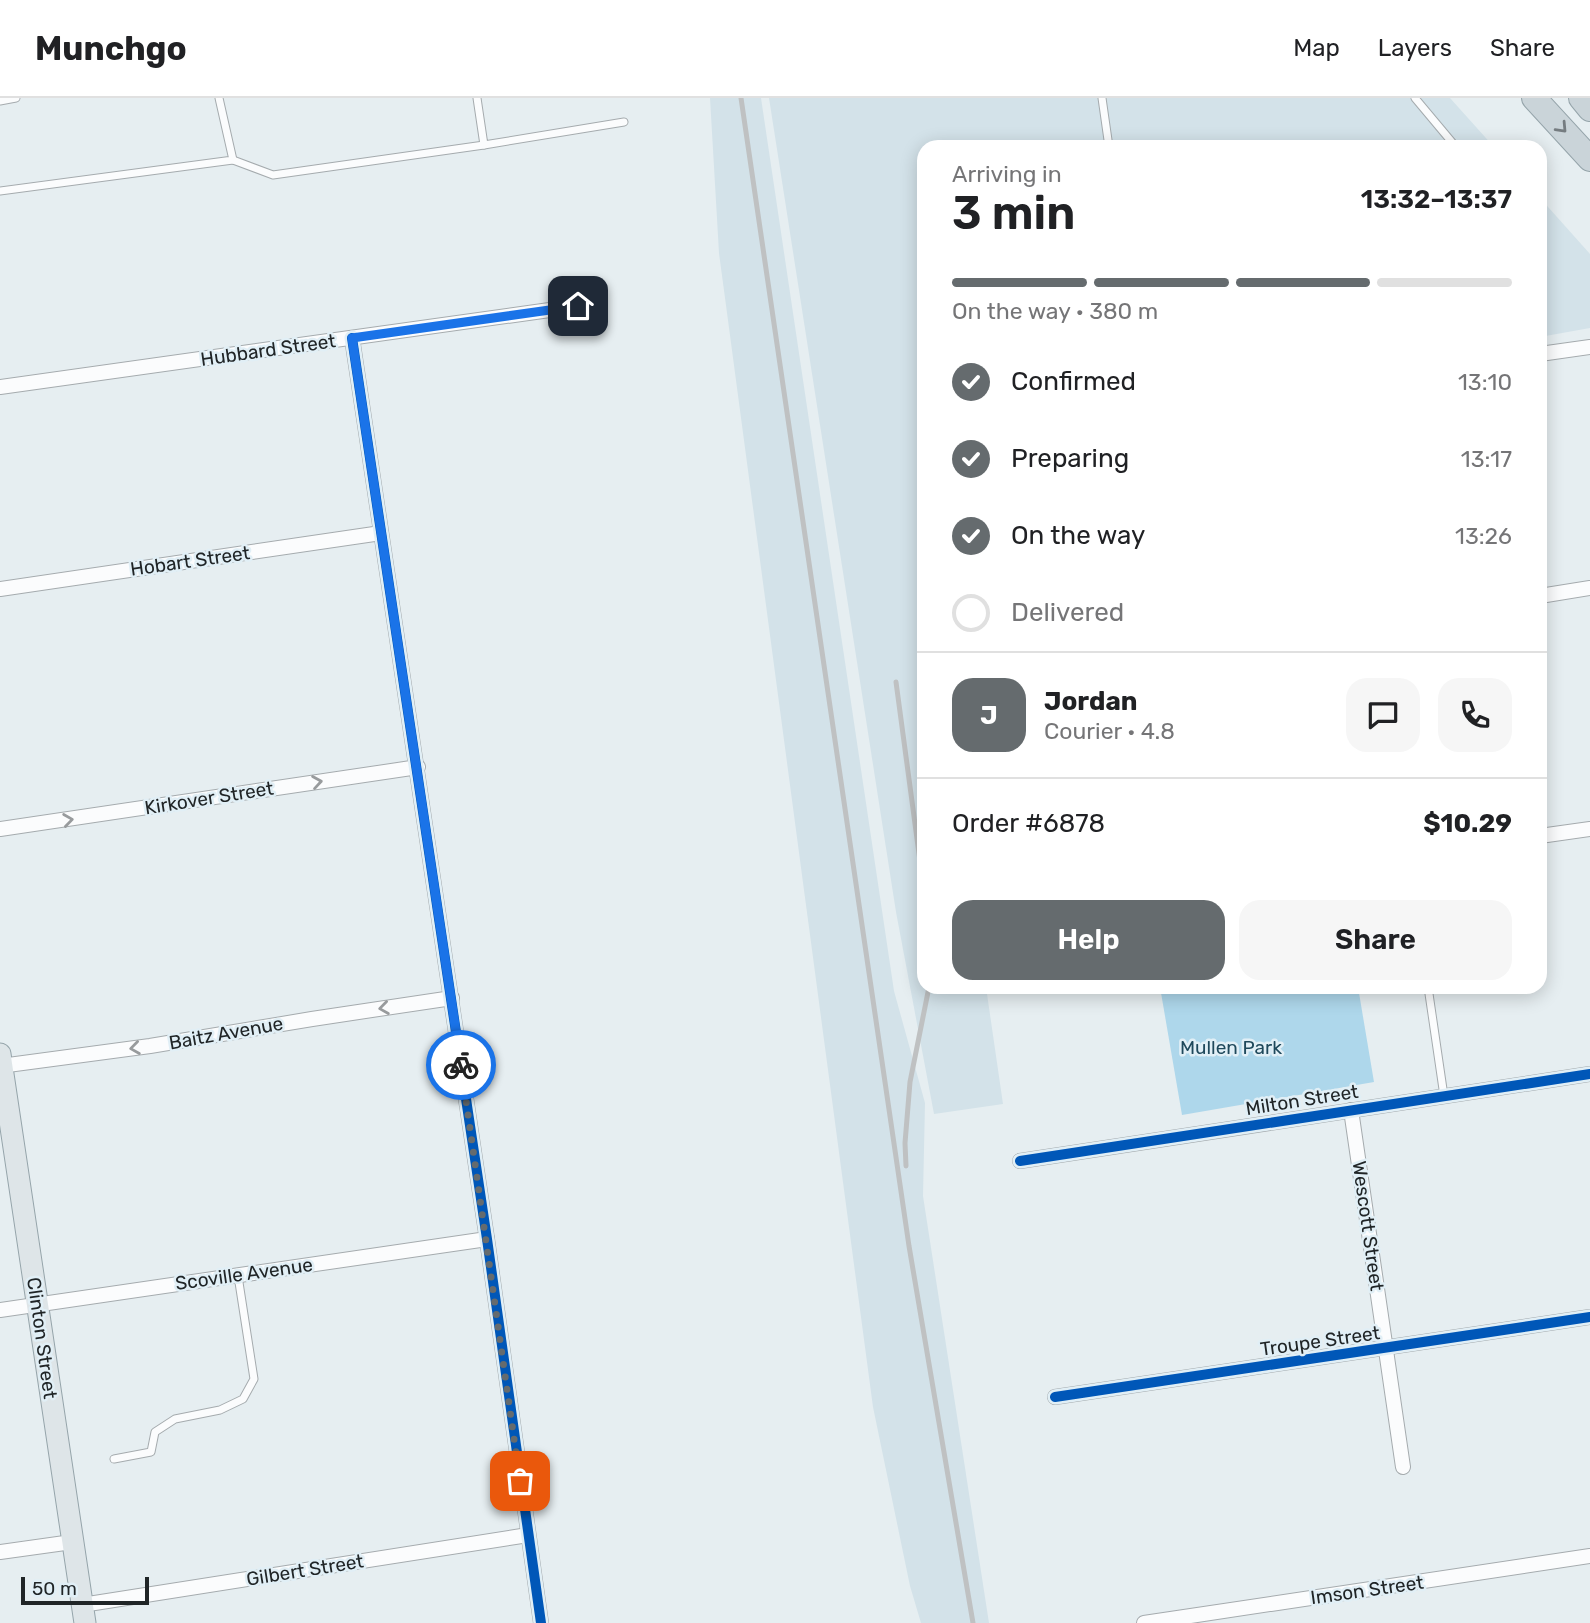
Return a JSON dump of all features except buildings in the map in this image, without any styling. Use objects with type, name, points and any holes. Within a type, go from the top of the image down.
[{"type":"highway","points":[[1534,98],[1590,159]]},
{"type":"highway","points":[[1581,98],[1590,109]]},
{"type":"main road","name":"Clinton Street","points":[[1,1062],[83,1614]]},
{"type":"street","name":"Hubbard Street","points":[[0,387],[578,306]]},
{"type":"street","points":[[352,338],[418,766],[541,1623]]},
{"type":"street","points":[[1547,353],[1590,347]]},
{"type":"street","name":"Hobart Street","points":[[0,589],[381,533]]},
{"type":"street","points":[[1547,595],[1590,588]]},
{"type":"street","name":"Kirkover Street","points":[[0,829],[418,766]]},
{"type":"street","points":[[1547,835],[1590,829]]},
{"type":"street","name":"Baitz Avenue","points":[[1,1062],[150,1046],[452,998]]},
{"type":"street","name":"Milton Street","points":[[1020,1161],[1590,1074]]},
{"type":"street","name":"Wescott Street","points":[[1351,1110],[1403,1467]]},
{"type":"street","name":"Scoville Avenue","points":[[0,1310],[487,1239]]},
{"type":"street","name":"Troupe Street","points":[[1055,1397],[1590,1317]]},
{"type":"street","name":"Gilbert Street","points":[[83,1614],[528,1535]]},
{"type":"street","points":[[0,1552],[72,1542]]},
{"type":"street","name":"Imson Street","points":[[1144,1622],[1196,1619],[1590,1556]]},
{"type":"lane","points":[[0,101],[16,98]]},
{"type":"lane","points":[[219,98],[233,160]]},
{"type":"lane","points":[[477,98],[484,145]]},
{"type":"lane","points":[[1102,98],[1108,140]]},
{"type":"lane","points":[[1415,98],[1449,140]]},
{"type":"lane","points":[[0,191],[233,160],[273,175],[624,122]]},
{"type":"lane","points":[[1429,994],[1444,1096]]},
{"type":"lane","points":[[114,1459],[151,1452],[155,1432],[175,1419],[220,1410],[243,1399],[254,1379],[238,1275]]},
{"type":"shaded area","points":[[710,98],[761,98],[894,991],[925,1103],[923,1196],[989,1623],[921,1623],[910,1586],[873,1407],[719,253]]},
{"type":"shaded area","points":[[769,98],[1450,98],[1488,140],[917,140],[917,994],[987,994],[1003,1104],[934,1114],[896,912]]},
{"type":"shaded area","points":[[1547,206],[1590,254],[1590,328],[1547,336]]},
{"type":"green space","name":"Mullen Park","points":[[1161,994],[1359,994],[1374,1082],[1182,1115]]},
{"type":"railway","points":[[741,98],[909,1246],[973,1623]]},
{"type":"railway","points":[[896,682],[917,839]]},
{"type":"railway","points":[[906,1166],[910,1082],[928,994]]},
{"type":"cycle path","points":[[352,338],[487,1239],[541,1623]]},
{"type":"cycle path","points":[[1020,1161],[1590,1074]]},
{"type":"cycle path","points":[[1055,1397],[1590,1317]]},
{"type":"way so far","points":[[461,1065],[520,1481]]},
{"type":"route","points":[[461,1065],[352,338],[578,306]]}]
